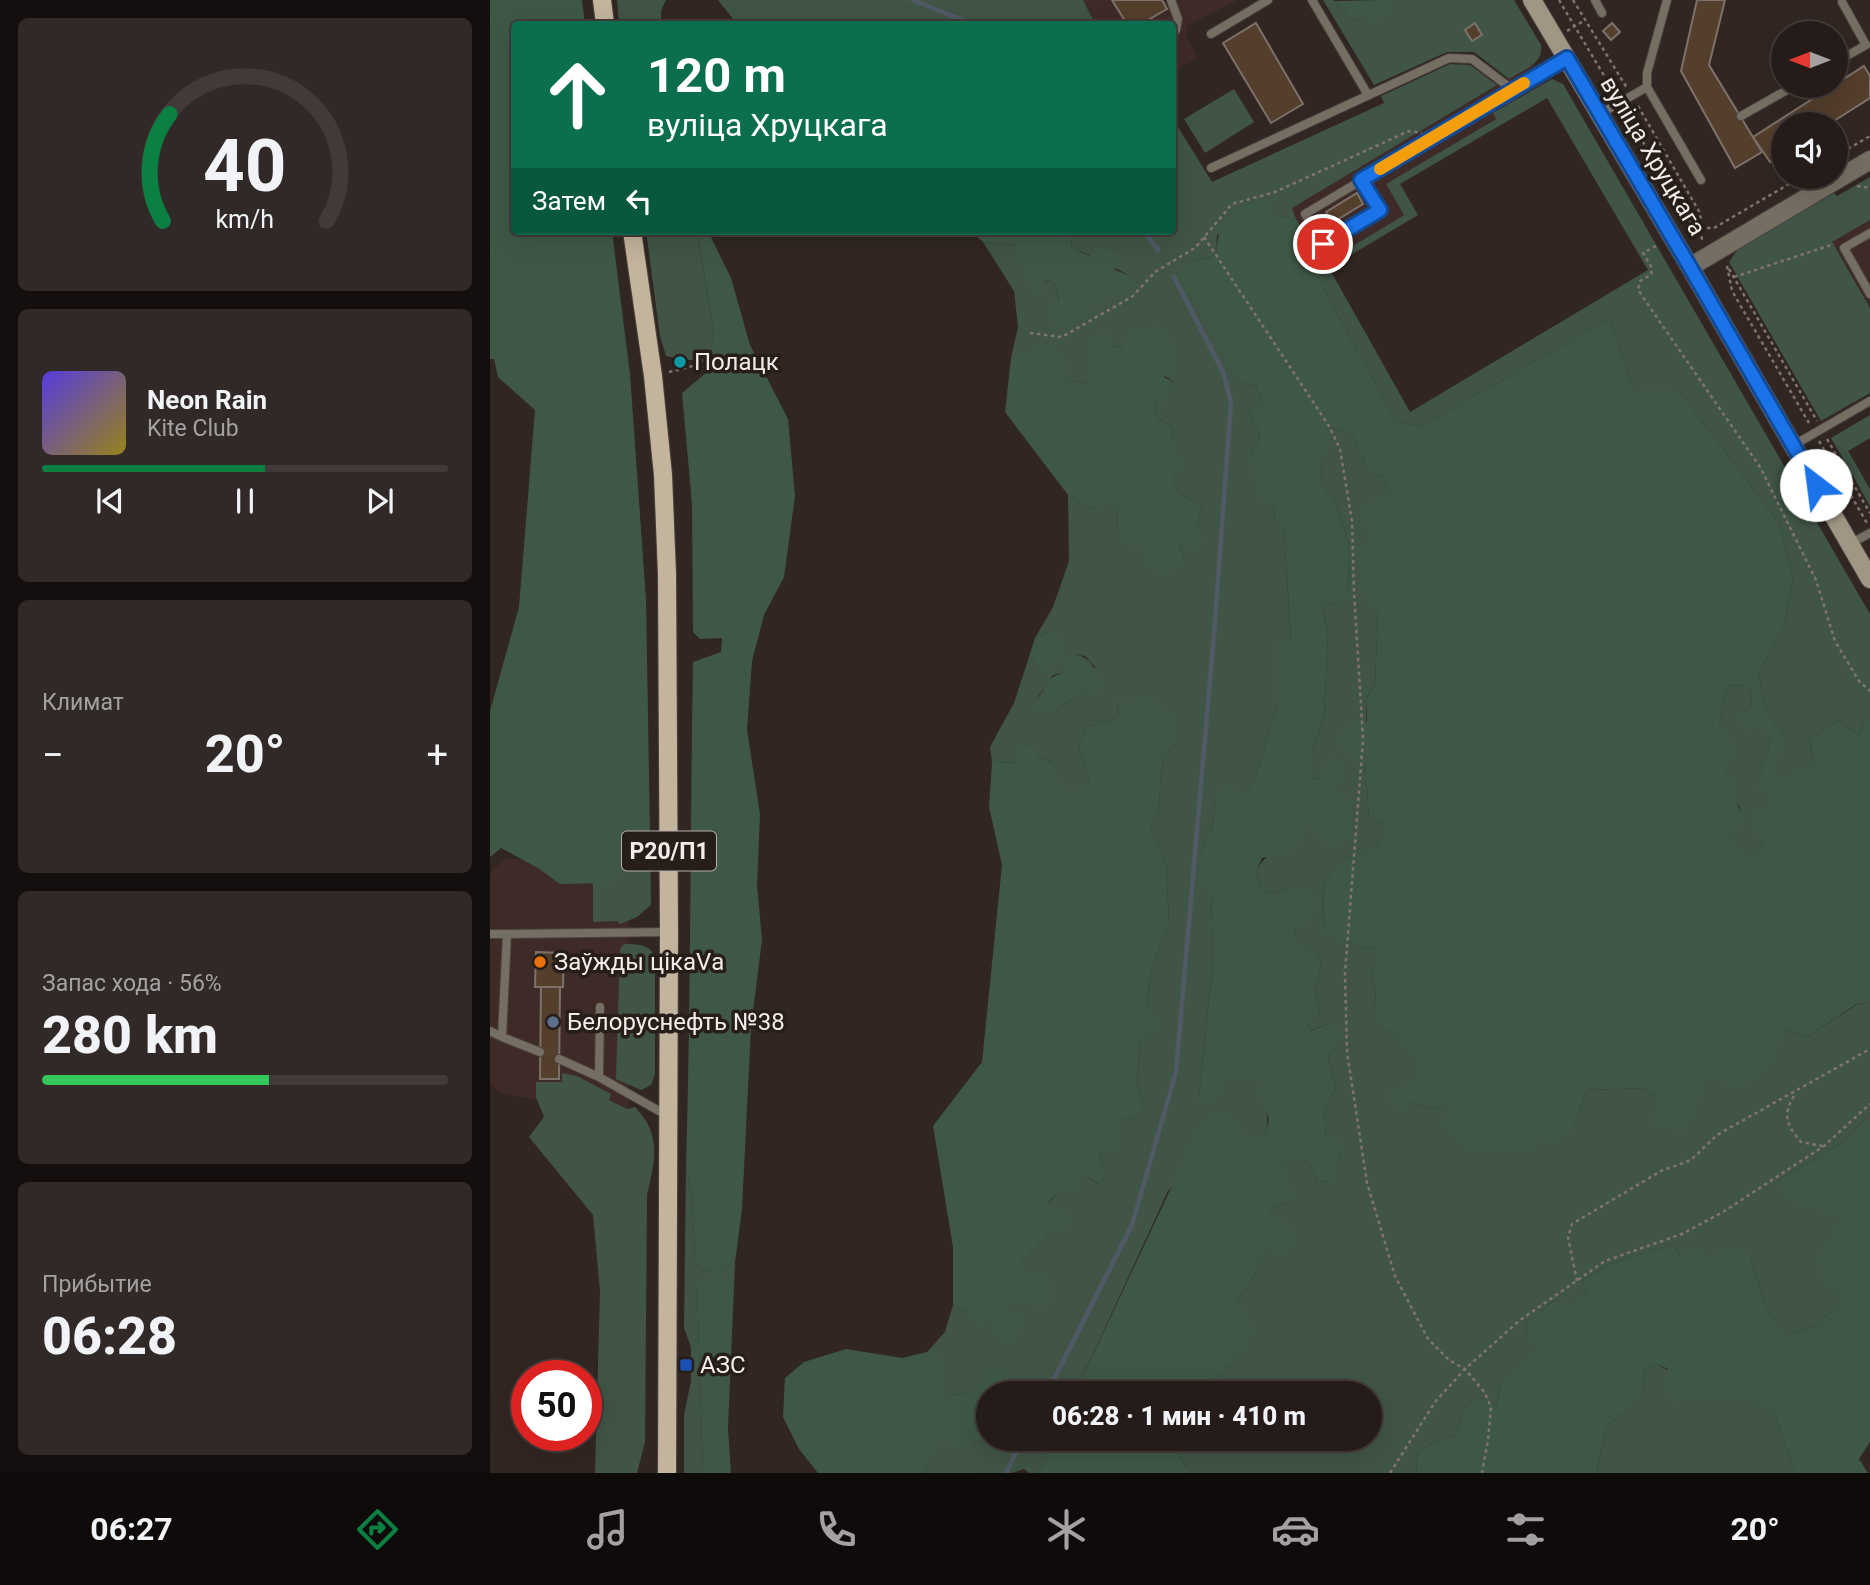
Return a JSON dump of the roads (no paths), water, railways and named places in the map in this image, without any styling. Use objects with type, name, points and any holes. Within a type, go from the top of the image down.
[{"type":"main road","points":[[602,0],[605,21]]},
{"type":"main road","name":"вуліца Хруцкага","points":[[1532,0],[1690,267]]},
{"type":"main road","name":"Р20/П1","points":[[633,235],[653,376],[663,475],[667,573],[667,1473]]},
{"type":"main road","points":[[1690,267],[1870,579]]},
{"type":"street","name":"вуліца Хруцкага","points":[[1690,267],[1870,160]]},
{"type":"lane","points":[[1171,0],[1178,19],[1176,30]]},
{"type":"lane","points":[[1211,34],[1268,0]]},
{"type":"lane","points":[[1312,0],[1368,95]]},
{"type":"lane","points":[[1595,0],[1602,13]]},
{"type":"lane","points":[[1667,0],[1647,74],[1647,86],[1701,180]]},
{"type":"lane","points":[[1843,1],[1866,45],[1848,55]]},
{"type":"lane","points":[[1211,168],[1449,58],[1472,58],[1513,89]]},
{"type":"lane","points":[[1361,180],[1380,210],[1323,244],[1304,214],[1513,89],[1567,58]]},
{"type":"lane","points":[[1600,114],[1647,86]]},
{"type":"lane","points":[[1741,116],[1773,98]]},
{"type":"lane","points":[[1870,233],[1844,248],[1870,294]]},
{"type":"lane","points":[[1793,446],[1870,401]]},
{"type":"lane","points":[[1850,544],[1870,531]]},
{"type":"lane","points":[[490,934],[669,932]]},
{"type":"lane","points":[[502,1037],[507,934]]},
{"type":"lane","points":[[599,1077],[600,1007]]},
{"type":"lane","points":[[490,1031],[540,1052]]},
{"type":"lane","points":[[559,1059],[599,1077],[669,1116]]},
{"type":"waterway","points":[[913,0],[965,21]]},
{"type":"waterway","points":[[1147,235],[1158,250]]},
{"type":"waterway","points":[[1053,1381],[1132,1225],[1176,1072],[1231,402],[1223,372],[1174,277]]},
{"type":"waterway","points":[[1006,1473],[1017,1451]]},
{"type":"place","name":"Полацк","points":[[680,362]]},
{"type":"place","name":"Заўжды цікаVа","points":[[540,962]]},
{"type":"place","name":"Белоруснефть №38","points":[[553,1022]]},
{"type":"place","name":"АЗС","points":[[686,1365]]}]
